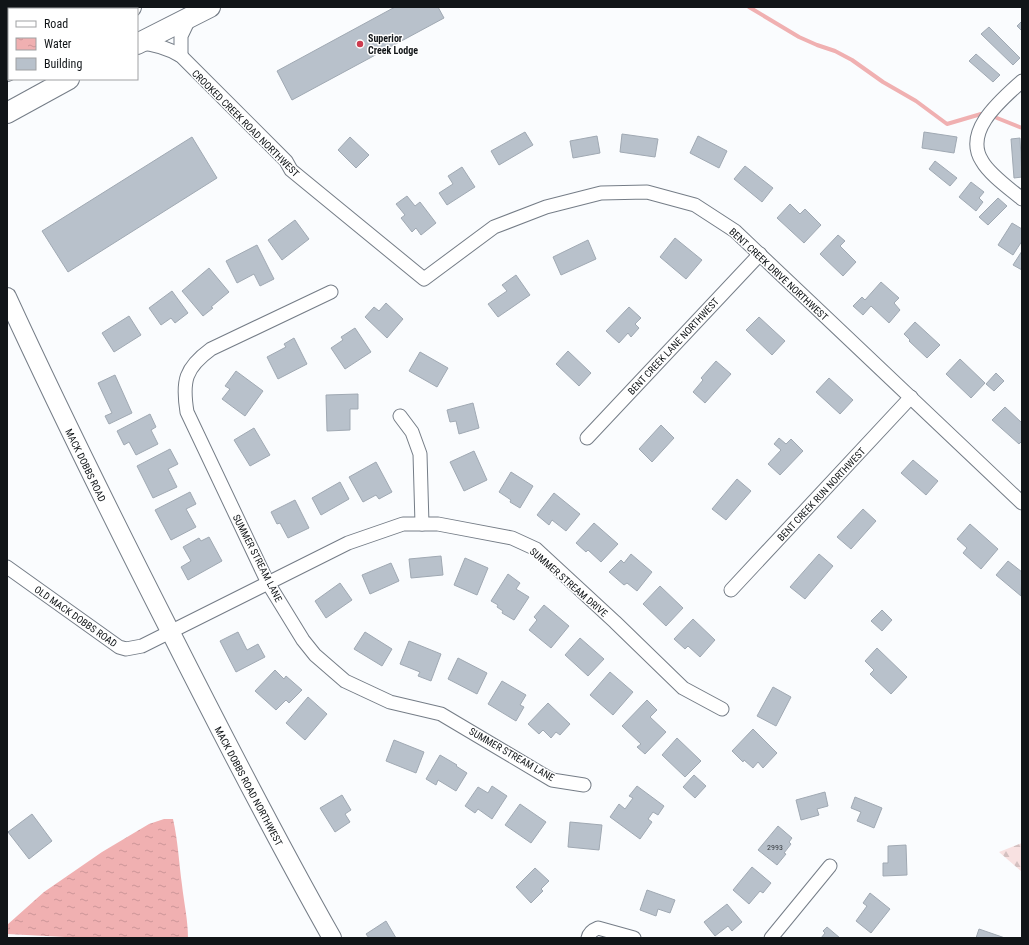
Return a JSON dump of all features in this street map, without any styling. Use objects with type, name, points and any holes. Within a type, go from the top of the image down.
[{"type":"main road","points":[[138,43],[210,7]]},
{"type":"main road","points":[[7,113],[67,80]]},
{"type":"street","points":[[181,56],[181,36],[190,17]]},
{"type":"street","name":"CROOKED CREEK ROAD NORTHWEST","points":[[138,43],[152,44],[167,48],[181,56],[286,161],[291,170],[424,279]]},
{"type":"street","points":[[1022,81],[988,116],[979,130],[976,146],[982,162],[987,168],[1022,199]]},
{"type":"street","name":"BENT CREEK DRIVE NORTHWEST","points":[[424,279],[494,227],[546,208],[600,193],[647,192],[695,205],[735,231],[1022,503]]},
{"type":"street","name":"BENT CREEK LANE NORTHWEST","points":[[587,438],[760,254]]},
{"type":"street","name":"SUMMER STREAM LANE","points":[[331,292],[211,349],[199,358],[188,375],[184,392],[187,412],[268,583],[303,640],[315,655],[345,681],[390,702],[441,714],[552,780],[584,785]]},
{"type":"street","name":"MACK DOBBS ROAD","points":[[7,297],[55,401],[119,533],[170,632]]},
{"type":"street","name":"BENT CREEK RUN NORTHWEST","points":[[731,590],[911,397]]},
{"type":"street","points":[[400,416],[412,432],[420,454],[422,524]]},
{"type":"street","name":"SUMMER STREAM DRIVE","points":[[170,632],[348,543],[403,524],[438,524],[512,538],[536,549],[616,622],[683,688],[722,709]]},
{"type":"street","name":"OLD MACK DOBBS ROAD","points":[[7,567],[119,647],[126,649],[142,646],[170,632]]},
{"type":"street","name":"MACK DOBBS ROAD NORTHWEST","points":[[170,632],[220,732],[292,868],[332,938]]},
{"type":"street","points":[[771,938],[830,866]]},
{"type":"street","points":[[588,938],[593,930],[598,928],[634,938]]},
{"type":"green space","points":[[1022,843],[1022,872],[999,852]]},
{"type":"water","points":[[164,819],[173,819],[175,827],[187,918],[188,938],[85,938],[7,934],[7,925],[44,892],[102,852],[149,824]]},
{"type":"building","name":"Superior Creek Lodge","points":[[395,7],[438,7],[444,18],[292,100],[277,71]]},
{"type":"building","points":[[1022,21],[1022,31],[1017,26]]},
{"type":"building","points":[[989,27],[1020,58],[1013,65],[981,34]]},
{"type":"building","points":[[976,54],[1000,75],[993,82],[969,61]]},
{"type":"building","points":[[525,132],[533,145],[499,165],[491,151]]},
{"type":"building","points":[[924,132],[957,137],[954,153],[922,148]]},
{"type":"building","points":[[622,134],[658,139],[655,157],[620,152]]},
{"type":"building","points":[[597,136],[600,153],[573,158],[570,141]]},
{"type":"building","points":[[698,136],[727,151],[719,168],[690,153]]},
{"type":"building","points":[[192,137],[217,178],[68,272],[42,231]]},
{"type":"building","points":[[350,137],[369,155],[356,168],[338,150]]},
{"type":"building","points":[[1020,138],[1022,177],[1014,178],[1011,139]]},
{"type":"building","points":[[935,161],[957,178],[950,186],[929,169]]},
{"type":"building","points":[[745,166],[773,188],[762,202],[734,179]]},
{"type":"building","points":[[462,167],[475,187],[447,205],[439,193],[453,184],[448,176]]},
{"type":"building","points":[[971,182],[984,192],[979,198],[983,202],[976,211],[959,197]]},
{"type":"building","points":[[407,196],[415,206],[420,202],[436,223],[421,235],[416,228],[412,232],[401,218],[405,215],[396,204]]},
{"type":"building","points":[[998,198],[1007,206],[988,225],[979,217]]},
{"type":"building","points":[[790,204],[800,214],[805,209],[821,225],[804,243],[777,218]]},
{"type":"building","points":[[295,220],[309,239],[282,260],[268,240]]},
{"type":"building","points":[[1012,223],[1022,229],[1022,241],[1013,255],[998,245]]},
{"type":"building","points":[[838,235],[845,241],[840,246],[856,262],[843,276],[820,254]]},
{"type":"building","points":[[675,238],[702,260],[686,279],[660,257]]},
{"type":"building","points":[[588,240],[596,259],[561,275],[553,257]]},
{"type":"building","points":[[257,245],[274,279],[260,286],[254,274],[237,283],[226,261]]},
{"type":"building","points":[[1022,251],[1022,270],[1013,265]]},
{"type":"building","points":[[209,268],[229,292],[203,316],[182,291]]},
{"type":"building","points":[[516,275],[530,295],[498,317],[488,304],[507,291],[502,285]]},
{"type":"building","points":[[881,282],[899,298],[894,303],[900,310],[889,323],[871,306],[863,315],[853,306],[862,297],[865,300]]},
{"type":"building","points":[[172,291],[188,313],[175,323],[171,318],[161,325],[149,308]]},
{"type":"building","points":[[386,303],[403,319],[387,338],[365,317],[374,307],[379,311]]},
{"type":"building","points":[[629,307],[641,318],[635,324],[639,328],[631,337],[628,333],[619,343],[606,331]]},
{"type":"building","points":[[129,316],[141,335],[114,352],[102,333]]},
{"type":"building","points":[[759,317],[785,341],[772,355],[746,330]]},
{"type":"building","points":[[915,322],[940,345],[927,358],[909,341],[910,340],[904,334]]},
{"type":"building","points":[[355,328],[371,352],[345,369],[331,348],[343,340],[341,337]]},
{"type":"building","points":[[294,338],[307,364],[278,379],[267,357],[286,347],[284,344]]},
{"type":"building","points":[[568,351],[591,373],[579,386],[556,364]]},
{"type":"building","points":[[420,352],[448,368],[437,387],[409,371]]},
{"type":"building","points":[[960,359],[985,383],[971,398],[946,374]]},
{"type":"building","points":[[716,361],[731,374],[705,403],[693,392],[703,380],[701,378]]},
{"type":"building","points":[[236,371],[263,391],[245,416],[222,399],[230,389],[225,386]]},
{"type":"building","points":[[996,373],[1004,381],[994,391],[986,384]]},
{"type":"building","points":[[115,375],[132,413],[109,424],[105,416],[112,413],[98,383]]},
{"type":"building","points":[[829,378],[853,400],[840,414],[816,392]]},
{"type":"building","points":[[358,394],[358,409],[350,409],[350,430],[327,431],[326,395]]},
{"type":"building","points":[[473,403],[479,428],[459,434],[456,421],[450,422],[447,410]]},
{"type":"building","points":[[1005,407],[1022,423],[1022,441],[1019,444],[992,420]]},
{"type":"building","points":[[150,414],[156,427],[151,430],[158,444],[136,455],[129,442],[124,445],[117,431]]},
{"type":"building","points":[[661,425],[674,438],[652,462],[639,449]]},
{"type":"building","points":[[254,428],[270,455],[250,466],[234,440]]},
{"type":"building","points":[[779,438],[786,444],[791,439],[803,451],[780,475],[768,464],[781,450],[774,444]]},
{"type":"building","points":[[170,449],[178,464],[168,469],[177,487],[153,498],[137,466]]},
{"type":"building","points":[[474,451],[487,480],[464,491],[450,462]]},
{"type":"building","points":[[913,460],[938,481],[926,495],[901,473]]},
{"type":"building","points":[[376,462],[392,492],[379,499],[376,495],[363,502],[349,477]]},
{"type":"building","points":[[511,472],[533,486],[520,508],[510,502],[511,500],[499,492]]},
{"type":"building","points":[[737,479],[751,491],[726,520],[712,509]]},
{"type":"building","points":[[340,482],[349,499],[321,515],[312,498]]},
{"type":"building","points":[[190,492],[196,504],[186,509],[196,527],[171,540],[155,510]]},
{"type":"building","points":[[554,493],[580,514],[566,531],[552,520],[549,525],[537,515]]},
{"type":"building","points":[[295,500],[309,528],[288,538],[280,523],[277,524],[271,512]]},
{"type":"building","points":[[863,509],[876,521],[851,549],[837,537]]},
{"type":"building","points":[[594,523],[618,544],[601,562],[588,550],[586,552],[576,543]]},
{"type":"building","points":[[970,524],[998,549],[981,569],[963,553],[967,548],[957,539]]},
{"type":"building","points":[[209,537],[222,561],[188,580],[181,567],[191,561],[183,547],[199,538],[201,541]]},
{"type":"building","points":[[631,554],[652,572],[637,591],[627,583],[624,585],[609,572],[621,560],[624,563]]},
{"type":"building","points":[[819,554],[833,566],[805,599],[790,587]]},
{"type":"building","points":[[441,556],[443,575],[411,578],[409,559]]},
{"type":"building","points":[[465,558],[488,568],[477,595],[454,585]]},
{"type":"building","points":[[1008,561],[1022,572],[1021,596],[996,575]]},
{"type":"building","points":[[391,563],[399,581],[370,594],[362,575]]},
{"type":"building","points":[[508,574],[520,583],[516,589],[529,597],[514,620],[502,613],[503,611],[497,607],[498,605],[491,601]]},
{"type":"building","points":[[340,583],[352,600],[326,618],[315,601]]},
{"type":"building","points":[[660,586],[683,608],[666,626],[643,604]]},
{"type":"building","points":[[544,605],[569,626],[551,648],[529,630],[537,620],[534,617]]},
{"type":"building","points":[[882,610],[892,620],[882,631],[871,621]]},
{"type":"building","points":[[693,619],[715,640],[700,657],[688,646],[685,649],[674,639]]},
{"type":"building","points":[[238,632],[247,650],[258,644],[265,657],[236,672],[220,641]]},
{"type":"building","points":[[365,632],[392,649],[382,666],[354,649]]},
{"type":"building","points":[[580,638],[604,659],[588,676],[565,655]]},
{"type":"building","points":[[409,641],[441,654],[431,681],[418,676],[420,672],[400,664]]},
{"type":"building","points":[[877,648],[907,677],[891,694],[870,674],[874,670],[865,661]]},
{"type":"building","points":[[458,658],[487,673],[477,694],[448,679]]},
{"type":"building","points":[[275,670],[284,679],[286,676],[302,690],[289,703],[286,700],[276,710],[255,691]]},
{"type":"building","points":[[610,672],[633,692],[613,715],[590,695]]},
{"type":"building","points":[[502,681],[526,695],[520,705],[524,707],[516,721],[488,704]]},
{"type":"building","points":[[773,687],[791,697],[776,726],[757,716]]},
{"type":"building","points":[[308,697],[327,714],[305,740],[286,723]]},
{"type":"building","points":[[647,700],[657,710],[650,717],[666,732],[645,754],[637,747],[641,744],[622,726]]},
{"type":"building","points":[[548,703],[570,724],[560,735],[556,732],[551,738],[543,730],[539,734],[528,724]]},
{"type":"building","points":[[753,729],[777,753],[763,768],[758,762],[753,768],[744,760],[743,762],[732,751]]},
{"type":"building","points":[[677,738],[701,761],[685,777],[662,755]]},
{"type":"building","points":[[394,740],[424,752],[416,773],[386,761]]},
{"type":"building","points":[[440,755],[467,773],[456,791],[438,780],[436,785],[426,779]]},
{"type":"building","points":[[694,775],[706,786],[695,798],[683,787]]},
{"type":"building","points":[[492,786],[507,796],[492,819],[478,809],[475,813],[465,806],[478,787],[488,793]]},
{"type":"building","points":[[637,786],[664,806],[658,815],[653,812],[648,819],[652,822],[640,839],[610,817],[619,804],[625,809],[633,798],[629,796]]},
{"type":"building","points":[[825,792],[828,806],[817,809],[819,815],[801,820],[796,800]]},
{"type":"building","points":[[342,795],[351,810],[345,814],[350,822],[335,832],[320,808]]},
{"type":"building","points":[[855,797],[882,808],[874,828],[857,821],[861,812],[851,808]]},
{"type":"building","points":[[520,804],[546,822],[531,843],[505,825]]},
{"type":"building","points":[[32,814],[52,841],[29,859],[8,832]]},
{"type":"building","points":[[570,822],[602,825],[599,850],[568,847]]},
{"type":"building","points":[[778,826],[792,838],[789,842],[791,844],[784,853],[786,854],[777,865],[758,850]]},
{"type":"building","points":[[906,845],[907,875],[883,876],[883,863],[888,863],[888,846]]},
{"type":"building","points":[[752,867],[771,883],[763,893],[760,891],[749,904],[733,890]]},
{"type":"building","points":[[535,868],[549,881],[541,889],[543,891],[531,903],[516,887]]},
{"type":"building","points":[[647,890],[675,900],[670,913],[658,909],[656,916],[640,910]]},
{"type":"building","points":[[870,893],[890,909],[871,933],[856,921],[867,906],[863,903]]},
{"type":"building","points":[[727,904],[742,922],[732,931],[728,926],[715,936],[704,922]]},
{"type":"building","points":[[386,921],[396,938],[369,938],[366,934]]},
{"type":"building","points":[[827,927],[840,938],[821,938],[825,933],[823,931]]},
{"type":"building","points":[[979,929],[1005,938],[976,938]]},
{"type":"waterway","points":[[749,7],[799,37],[835,51],[852,60],[883,82],[916,101],[947,124],[981,114]]},
{"type":"waterway","points":[[997,118],[1022,128]]},
{"type":"place","name":"Superior Creek Lodge","points":[[360,44]]}]
